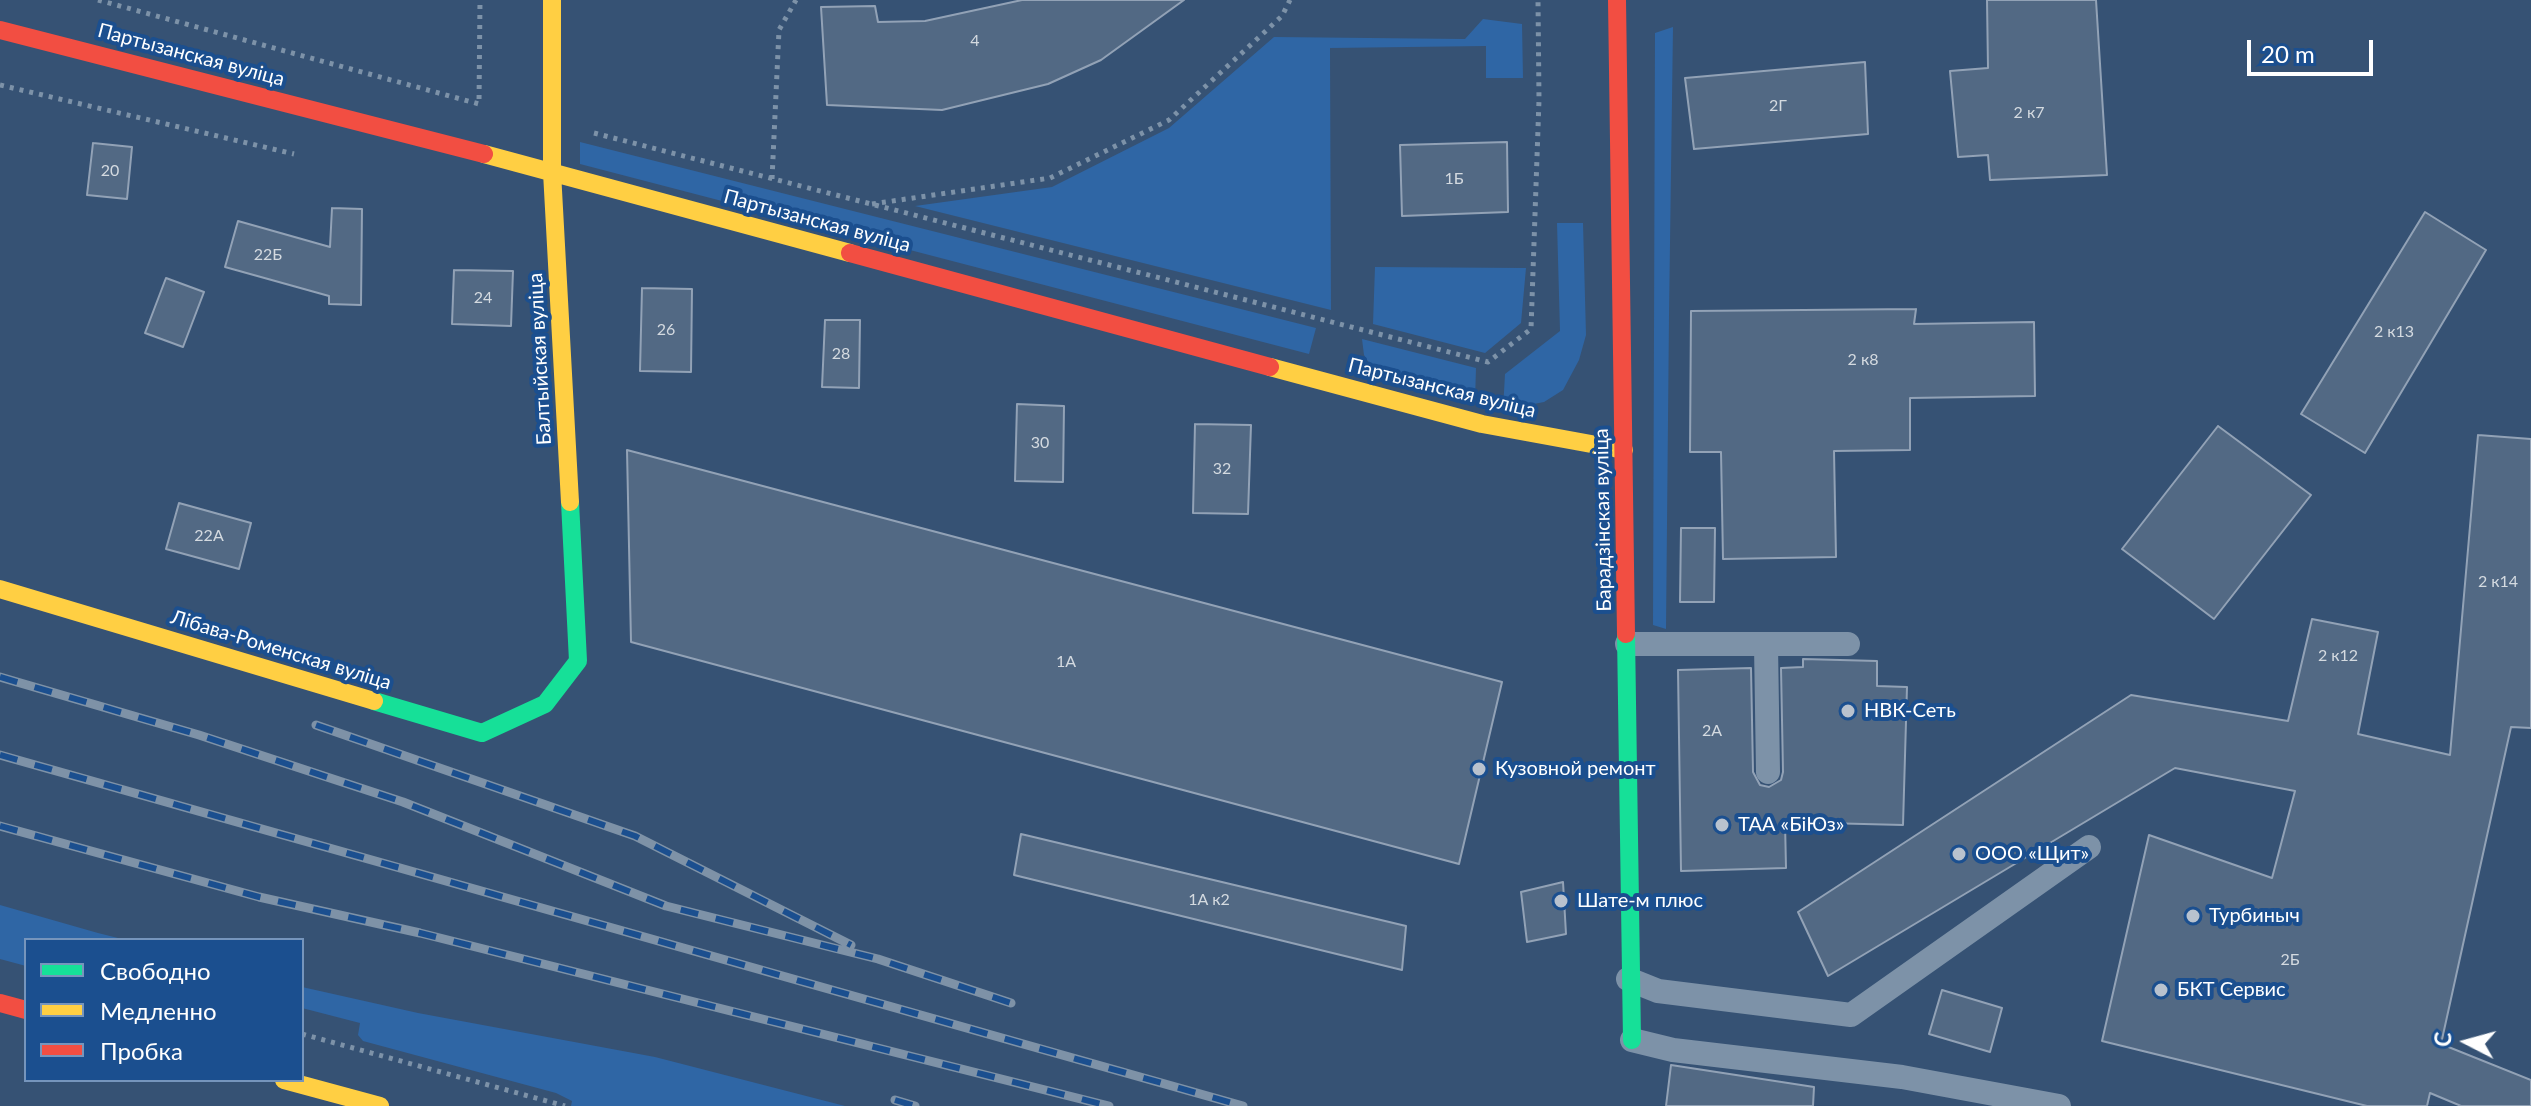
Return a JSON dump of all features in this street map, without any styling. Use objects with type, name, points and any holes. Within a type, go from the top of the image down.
[{"type":"street","name":"Балтыйская вуліца","points":[[545,704],[578,661],[552,172],[552,0]]},
{"type":"street","name":"Барадзінская вуліца","points":[[1617,0],[1627,644],[1628,979],[1632,1040]]},
{"type":"street","name":"Партызанская вуліца","points":[[0,30],[552,172],[1482,424],[1624,450]]},
{"type":"street","name":"Лібава-Роменская вуліца","points":[[0,589],[482,733],[545,704]]},
{"type":"street","points":[[0,1003],[24,1009]]},
{"type":"street","points":[[291,1082],[380,1106]]},
{"type":"lane","points":[[1627,644],[1848,644]]},
{"type":"lane","points":[[1766,645],[1768,772]]},
{"type":"lane","points":[[1628,979],[1658,991],[1851,1015],[2089,847]]},
{"type":"lane","points":[[1632,1040],[1673,1050],[1902,1077],[2059,1106]]},
{"type":"path","points":[[98,0],[479,104],[480,0]]},
{"type":"path","points":[[772,179],[779,30],[796,0]]},
{"type":"path","points":[[870,204],[1050,178],[1169,120],[1282,16],[1290,0]]},
{"type":"path","points":[[585,131],[1488,362],[1531,329],[1539,100],[1538,0]]},
{"type":"path","points":[[0,85],[308,158]]},
{"type":"path","points":[[304,1035],[565,1106]]},
{"type":"shaded area","points":[[1483,19],[1522,24],[1523,78],[1486,78],[1486,46],[1330,48],[1331,310],[915,206],[1052,187],[1169,128],[1274,37],[1465,39]]},
{"type":"shaded area","points":[[1673,27],[1666,629],[1653,625],[1655,33]]},
{"type":"shaded area","points":[[580,142],[1316,328],[1309,354],[580,164]]},
{"type":"shaded area","points":[[1557,223],[1583,223],[1586,335],[1579,360],[1563,390],[1544,402],[1503,410],[1505,374],[1560,331]]},
{"type":"shaded area","points":[[1375,267],[1526,268],[1521,323],[1485,353],[1373,324]]},
{"type":"shaded area","points":[[1362,339],[1476,368],[1475,401],[1391,381],[1372,368],[1364,355]]},
{"type":"shaded area","points":[[0,905],[118,938],[24,938],[24,965],[0,959]]},
{"type":"shaded area","points":[[304,987],[418,1013],[655,1057],[845,1106],[571,1106],[572,1101],[556,1093],[363,1041],[358,1035],[360,1023],[304,1009]]},
{"type":"building","points":[[1022,0],[1184,0],[1101,60],[1048,84],[942,110],[827,105],[821,7],[875,6],[878,22],[925,21]]},
{"type":"building","points":[[1987,0],[2096,0],[2107,175],[1990,180],[1988,155],[1958,157],[1950,71],[1988,68]]},
{"type":"building","points":[[1865,62],[1868,134],[1694,149],[1685,78]]},
{"type":"building","points":[[1507,142],[1508,212],[1402,216],[1400,145]]},
{"type":"building","points":[[93,143],[132,147],[127,199],[87,195]]},
{"type":"building","points":[[332,208],[362,209],[361,305],[329,304],[329,296],[225,267],[238,221],[330,247]]},
{"type":"building","points":[[2425,212],[2486,250],[2365,453],[2301,414]]},
{"type":"building","points":[[454,270],[513,271],[511,326],[452,324]]},
{"type":"building","points":[[166,278],[204,292],[183,347],[145,333]]},
{"type":"building","points":[[642,288],[692,289],[691,372],[640,371]]},
{"type":"building","points":[[1916,309],[1914,324],[2034,322],[2035,396],[1910,398],[1910,450],[1834,451],[1836,557],[1723,559],[1721,452],[1690,452],[1691,311]]},
{"type":"building","points":[[825,320],[860,320],[859,388],[822,387]]},
{"type":"building","points":[[1017,404],[1064,406],[1063,482],[1015,481]]},
{"type":"building","points":[[1195,424],[1251,425],[1248,514],[1193,513]]},
{"type":"building","points":[[2218,426],[2311,495],[2214,619],[2122,549]]},
{"type":"building","points":[[2478,435],[2531,439],[2531,728],[2511,727],[2441,1044],[2531,1080],[2531,1106],[2461,1106],[2430,1093],[2427,1106],[2367,1106],[2102,1041],[2149,835],[2272,878],[2295,791],[2175,768],[1828,976],[1798,912],[2131,695],[2288,721],[2312,619],[2378,632],[2358,734],[2450,755]]},
{"type":"building","points":[[627,450],[1502,682],[1459,864],[631,642]]},
{"type":"building","points":[[179,503],[251,523],[239,569],[166,549]]},
{"type":"building","points":[[1681,528],[1715,528],[1714,602],[1680,602]]},
{"type":"building","points":[[1803,659],[1877,661],[1877,686],[1907,687],[1903,825],[1785,822],[1786,868],[1681,871],[1678,670],[1751,668],[1753,772],[1760,785],[1769,787],[1781,780],[1783,772],[1781,668],[1803,667]]},
{"type":"building","points":[[1021,834],[1406,926],[1402,970],[1014,875]]},
{"type":"building","points":[[1563,882],[1566,934],[1527,942],[1521,892]]},
{"type":"building","points":[[1942,990],[2002,1008],[1990,1052],[1929,1034]]},
{"type":"building","points":[[1671,1065],[1814,1087],[1813,1106],[1666,1106]]},
{"type":"railway","points":[[0,677],[199,735],[403,802],[666,906],[878,959],[1011,1003]]},
{"type":"railway","points":[[316,725],[635,836],[851,945]]},
{"type":"railway","points":[[0,755],[1243,1106]]},
{"type":"railway","points":[[0,826],[259,897],[420,933],[1109,1106]]},
{"type":"railway","points":[[895,1100],[915,1106]]},
{"type":"traffic: fast","points":[[374,701],[482,733],[545,704],[578,661],[570,502]]},
{"type":"traffic: fast","points":[[1626,634],[1632,1040]]},
{"type":"traffic: slow","points":[[552,0],[552,172],[570,502]]},
{"type":"traffic: slow","points":[[484,154],[850,253]]},
{"type":"traffic: slow","points":[[1270,367],[1482,424],[1624,450]]},
{"type":"traffic: slow","points":[[0,589],[374,701]]},
{"type":"traffic: slow","points":[[291,1082],[380,1106]]},
{"type":"traffic: jam","points":[[1617,0],[1626,634]]},
{"type":"traffic: jam","points":[[0,30],[484,154]]},
{"type":"traffic: jam","points":[[850,253],[1270,367]]},
{"type":"traffic: jam","points":[[0,1003],[24,1009]]},
{"type":"place","name":"НВК-Сеть","points":[[1848,711]]},
{"type":"place","name":"Кузовной ремонт","points":[[1479,769]]},
{"type":"place","name":"ТАА «БіЮз»","points":[[1722,825]]},
{"type":"place","name":"ООО «Щит»","points":[[1959,854]]},
{"type":"place","name":"Шате-м плюс","points":[[1561,901]]},
{"type":"place","name":"Турбиныч","points":[[2193,916]]},
{"type":"place","name":"БКТ Сервис","points":[[2161,990]]}]
